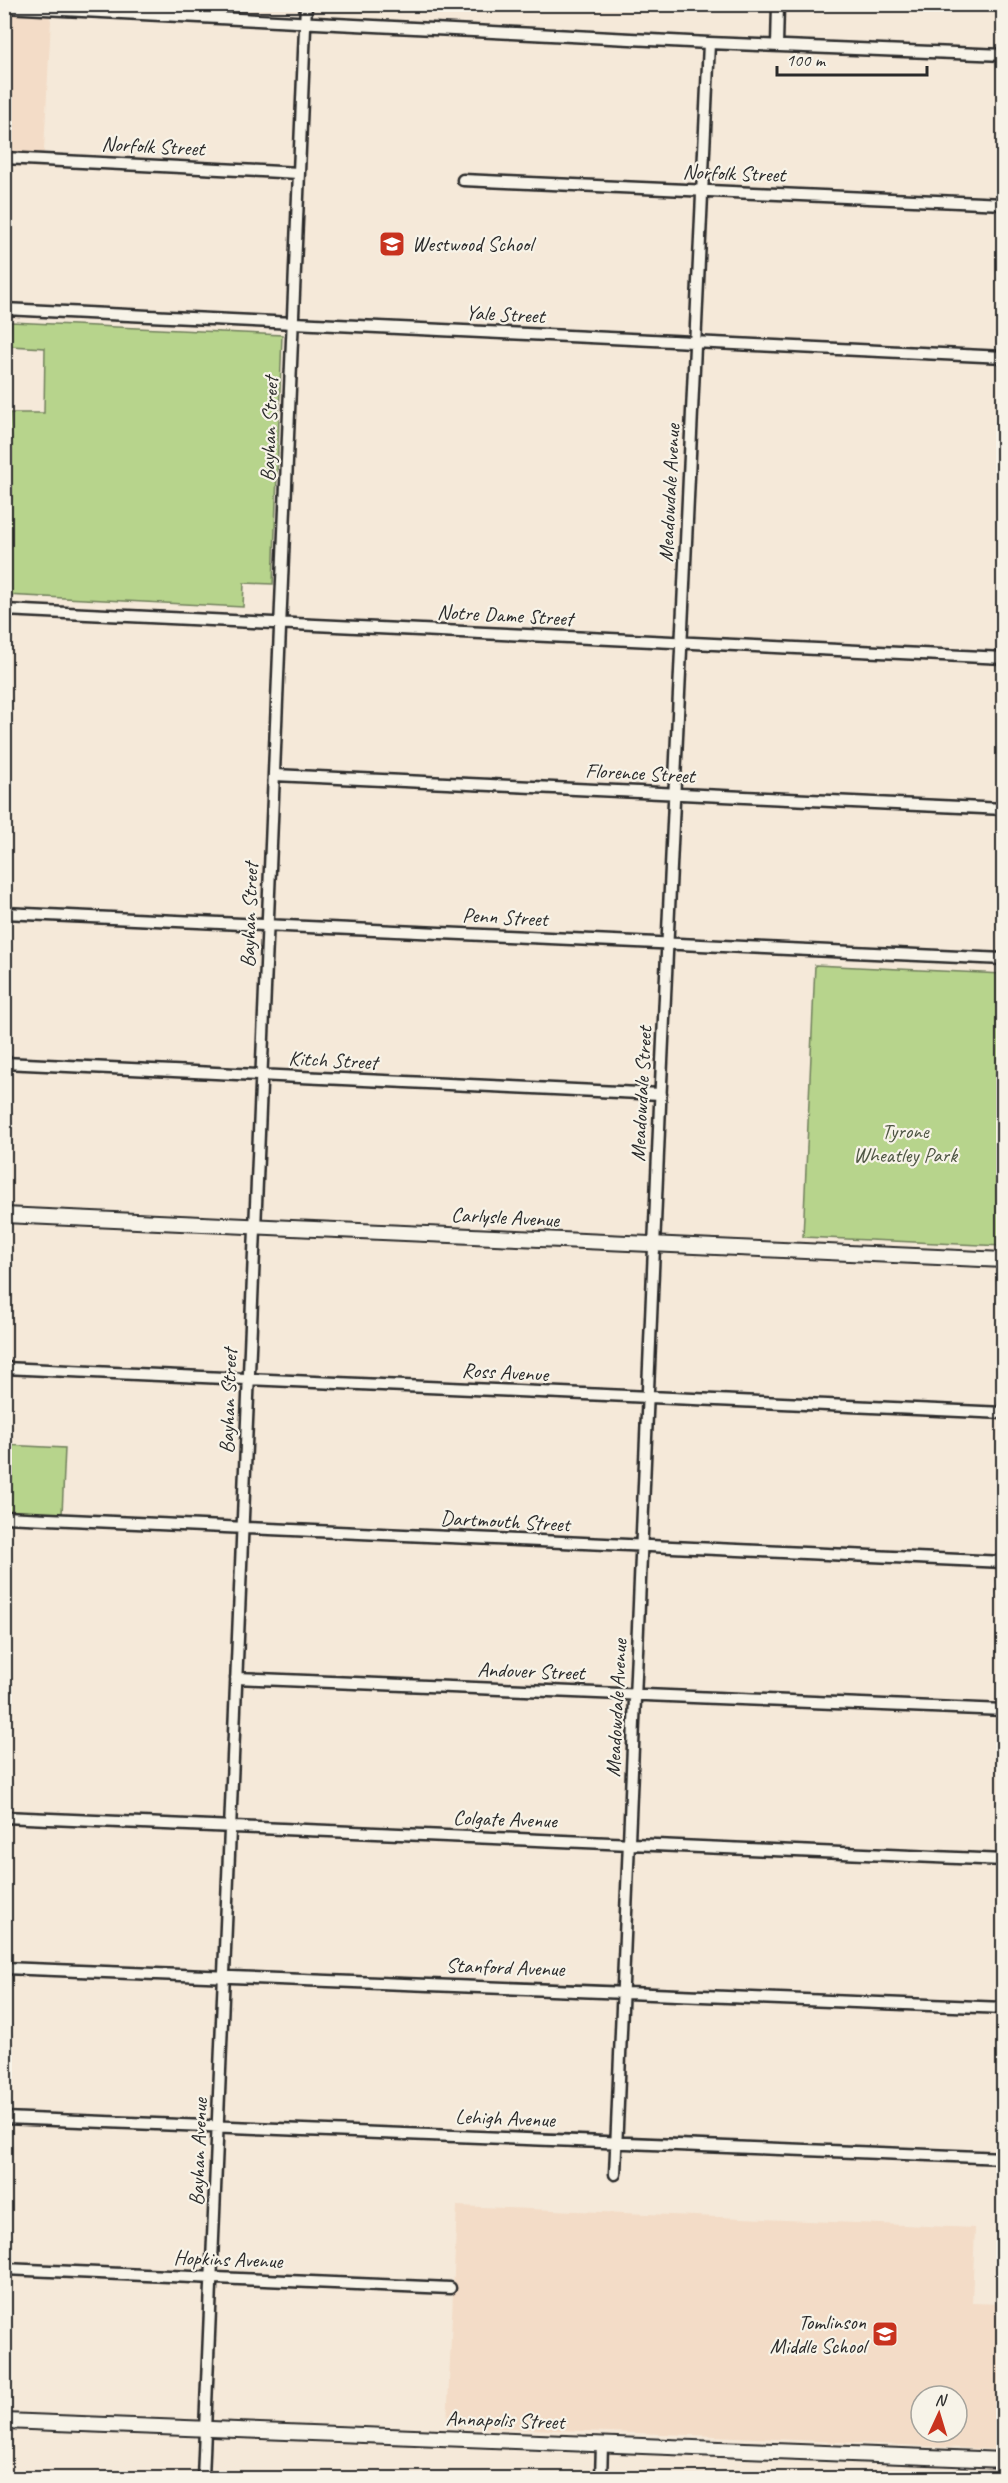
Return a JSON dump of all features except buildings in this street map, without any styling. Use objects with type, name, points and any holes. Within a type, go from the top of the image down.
[{"type":"street","name":"Bayhan Street","points":[[230,1827],[306,4]]},
{"type":"street","points":[[777,46],[778,4]]},
{"type":"street","points":[[4,7],[709,43],[1004,55]]},
{"type":"street","name":"Meadowdale Avenue","points":[[667,944],[709,43]]},
{"type":"street","name":"Norfolk Street","points":[[4,158],[299,173]]},
{"type":"street","name":"Norfolk Street","points":[[463,180],[1004,204]]},
{"type":"street","name":"Yale Street","points":[[4,309],[1004,357]]},
{"type":"street","name":"Notre Dame Street","points":[[4,610],[1004,658]]},
{"type":"street","name":"Florence Street","points":[[274,776],[1004,809]]},
{"type":"street","name":"Penn Street","points":[[4,913],[1004,959]]},
{"type":"street","name":"Meadowdale Street","points":[[654,1245],[667,944]]},
{"type":"street","name":"Kitch Street","points":[[4,1063],[661,1094]]},
{"type":"street","name":"Carlysle Avenue","points":[[4,1215],[1004,1260]]},
{"type":"street","name":"Meadowdale Avenue","points":[[615,2174],[654,1245]]},
{"type":"street","name":"Ross Avenue","points":[[4,1368],[1004,1413]]},
{"type":"street","name":"Dartmouth Street","points":[[4,1517],[1004,1562]]},
{"type":"street","name":"Andover Street","points":[[236,1678],[1004,1710]]},
{"type":"street","name":"Colgate Avenue","points":[[4,1817],[1004,1860]]},
{"type":"street","name":"Bayhan Avenue","points":[[203,2478],[230,1827]]},
{"type":"street","name":"Stanford Avenue","points":[[4,1968],[1004,2008]]},
{"type":"street","name":"Lehigh Avenue","points":[[4,2118],[1004,2158]]},
{"type":"street","name":"Hopkins Avenue","points":[[4,2269],[450,2288]]},
{"type":"street","name":"Annapolis Street","points":[[4,2421],[1004,2460]]},
{"type":"street","points":[[601,2478],[603,2445]]},
{"type":"shaded area","points":[[4,12],[48,14],[51,20],[43,168],[11,166],[7,296],[4,295]]},
{"type":"shaded area","points":[[457,2206],[975,2228],[972,2303],[1003,2304],[1003,2450],[447,2426]]},
{"type":"green space","points":[[11,322],[282,335],[273,584],[244,583],[243,607],[5,595],[5,515],[10,413],[44,413],[45,348],[10,346]]},
{"type":"green space","name":"Tyrone Wheatley Park","points":[[815,965],[1003,974],[1003,1246],[803,1237]]},
{"type":"green space","points":[[5,1445],[65,1448],[62,1514],[5,1511]]},
{"type":"place","name":"Westwood School","points":[[392,244]]},
{"type":"place","name":"Tomlinson Middle School","points":[[885,2334]]}]
